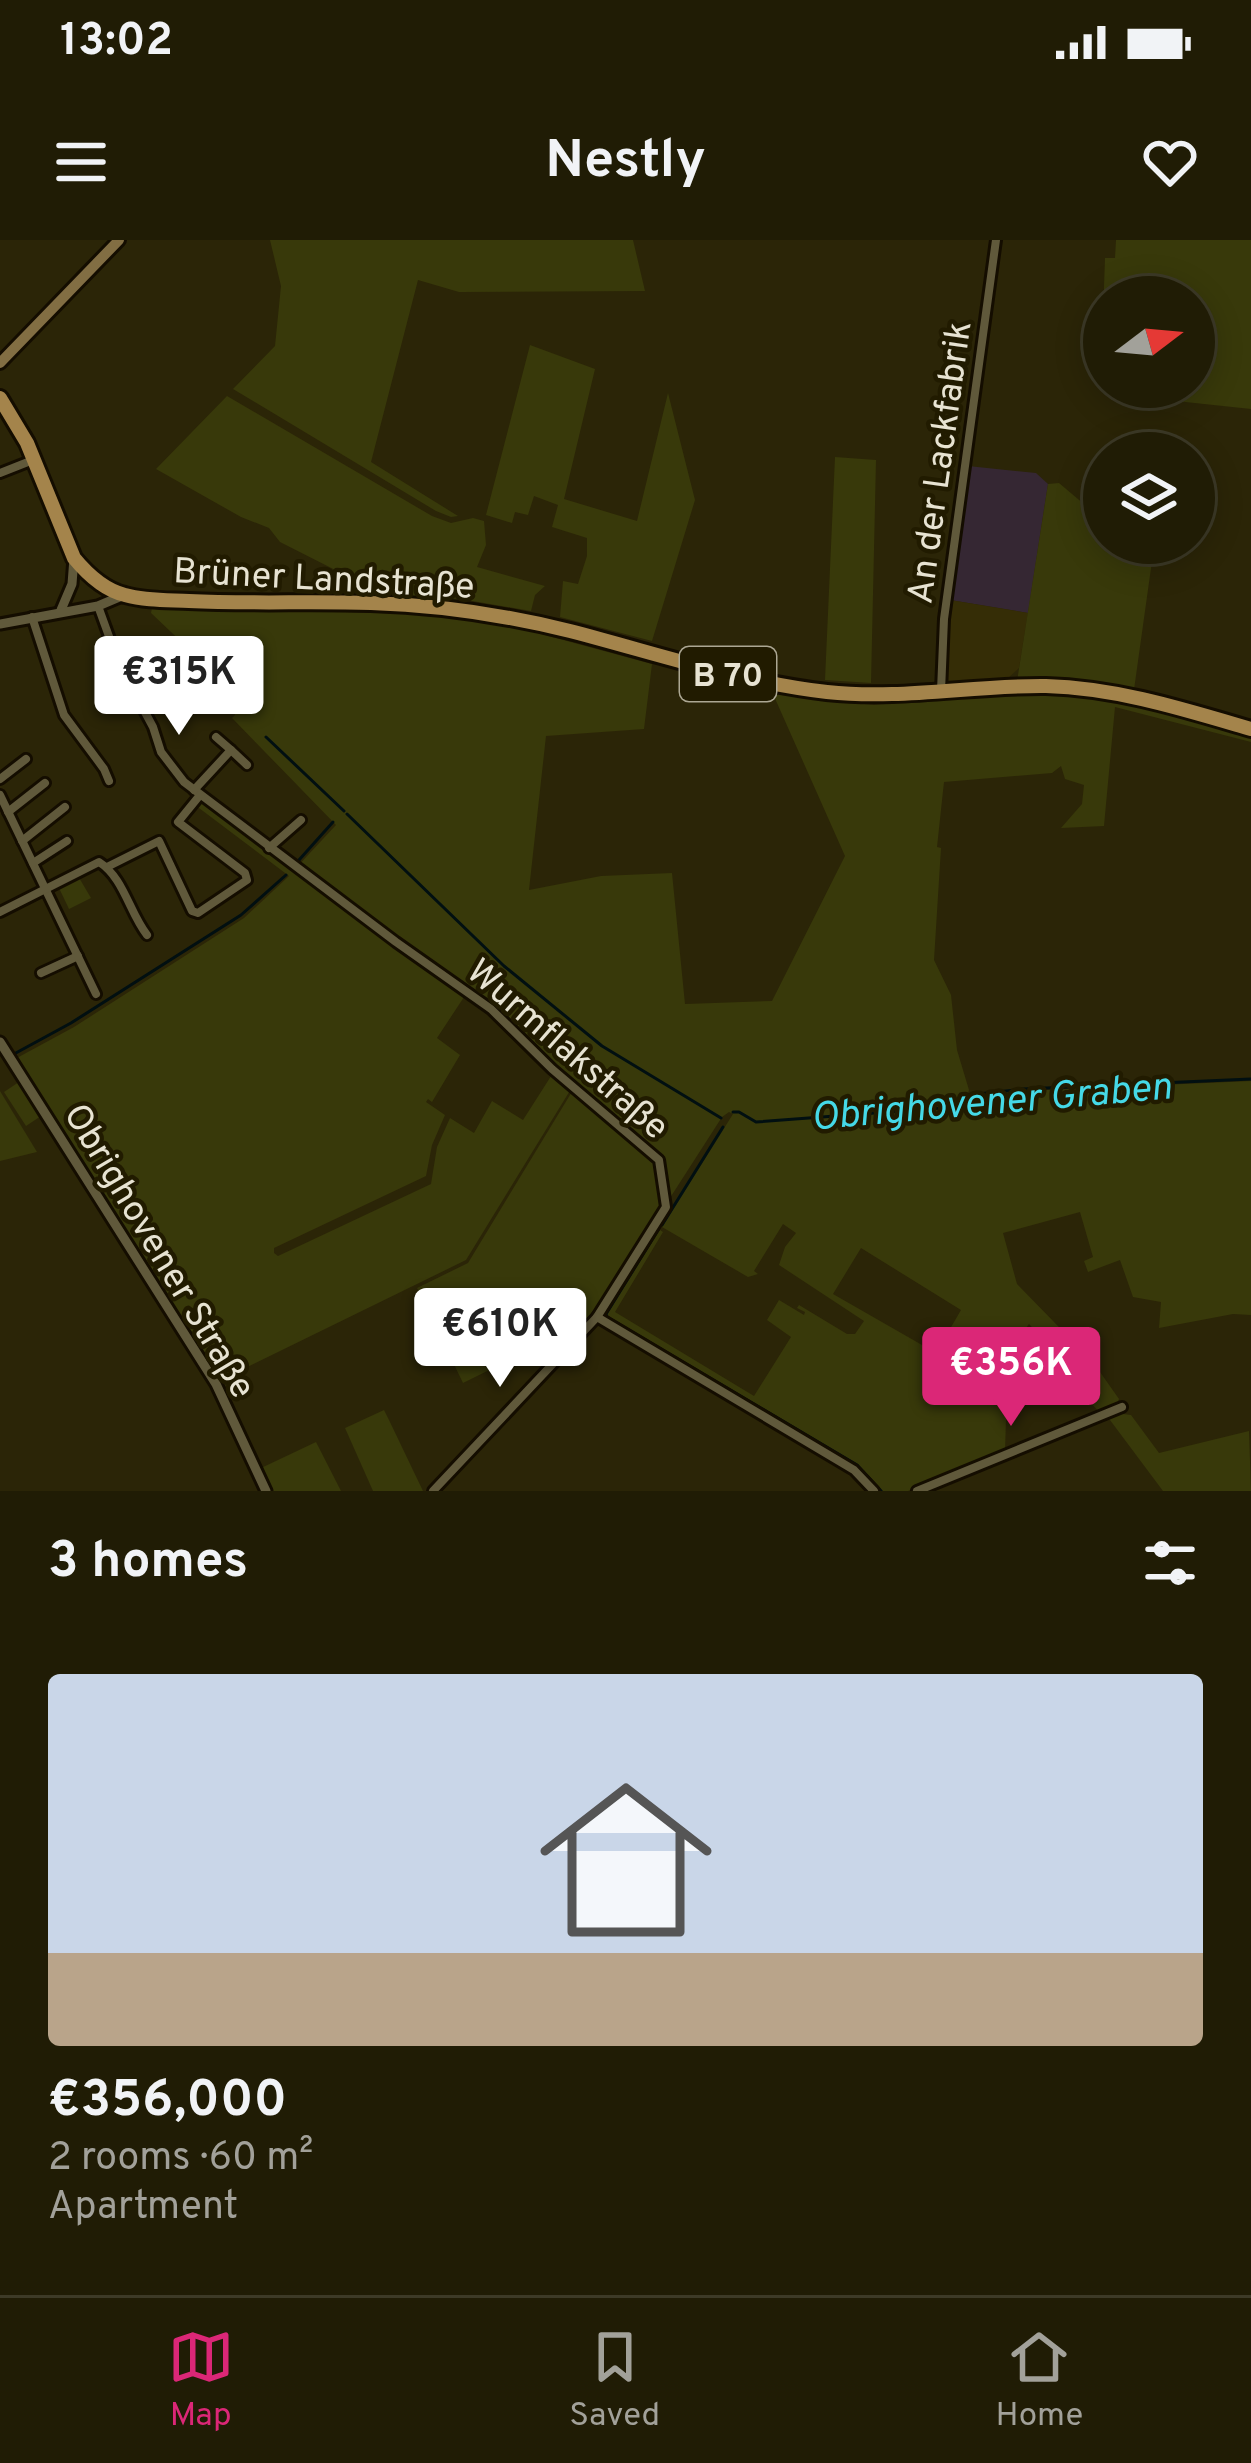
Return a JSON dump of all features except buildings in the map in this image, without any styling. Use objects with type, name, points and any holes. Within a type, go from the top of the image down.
[{"type":"main road","points":[[0,363],[119,240]]},
{"type":"main road","points":[[0,398],[34,459],[74,558],[88,574],[117,592]]},
{"type":"main road","name":"Brüner Landstraße","points":[[117,592],[205,602],[373,603],[456,610],[548,626],[788,687],[861,695],[1009,687],[1091,689],[1160,702],[1251,729]]},
{"type":"street","name":"An der Lackfabrik","points":[[942,693],[944,619],[996,240]]},
{"type":"street","points":[[4,471],[34,459]]},
{"type":"street","points":[[61,611],[72,584],[74,558]]},
{"type":"street","points":[[0,625],[98,606],[117,592]]},
{"type":"street","name":"Wurmflakstraße","points":[[98,606],[119,664],[165,760],[197,793],[491,1009],[659,1160],[666,1207],[597,1318],[433,1491]]},
{"type":"street","points":[[32,617],[64,715],[109,781]]},
{"type":"street","points":[[137,697],[158,680],[181,705]]},
{"type":"street","points":[[216,737],[247,765]]},
{"type":"street","points":[[107,866],[159,841],[192,911],[199,913],[248,880],[178,822],[231,750]]},
{"type":"street","points":[[0,779],[26,759]]},
{"type":"street","points":[[6,816],[45,784]]},
{"type":"street","points":[[0,795],[6,816],[96,994]]},
{"type":"street","points":[[22,841],[65,807]]},
{"type":"street","points":[[269,848],[301,820]]},
{"type":"street","points":[[33,863],[67,841]]},
{"type":"street","points":[[0,912],[99,862],[107,866],[147,935]]},
{"type":"street","points":[[41,974],[78,956]]},
{"type":"street","name":"Obrighovener Straße","points":[[0,1042],[216,1384],[266,1491]]},
{"type":"street","points":[[597,1318],[844,1463],[874,1491]]},
{"type":"street","points":[[916,1491],[1122,1407]]},
{"type":"shaded area","points":[[270,240],[633,240],[645,291],[459,292],[418,280],[371,462],[458,516],[451,517],[233,389],[275,346],[281,286]]},
{"type":"shaded area","points":[[1116,240],[1251,240],[1251,409],[1215,405],[1215,276],[1104,276],[1105,258],[1115,258]]},
{"type":"shaded area","points":[[530,345],[595,369],[564,499],[637,521],[668,393],[695,500],[652,641],[560,617],[563,581],[578,584],[587,538],[552,527],[558,505],[534,496],[528,515],[515,512],[512,523],[486,515]]},
{"type":"shaded area","points":[[227,396],[432,516],[451,523],[473,518],[484,521],[486,545],[477,567],[545,586],[535,595],[531,611],[461,599],[315,590],[349,584],[353,579],[156,469]]},
{"type":"shaded area","points":[[835,457],[876,460],[871,683],[825,680]]},
{"type":"shaded area","points":[[968,466],[1036,473],[1048,484],[1028,613],[950,600]]},
{"type":"shaded area","points":[[1059,483],[1083,503],[1083,564],[1152,564],[1132,704],[1251,736],[1251,742],[1115,707],[1104,826],[1061,828],[1082,804],[1084,785],[1065,779],[1061,766],[1052,773],[944,782],[934,960],[951,995],[957,1050],[969,1090],[964,1107],[1001,1093],[1023,1091],[1251,1081],[1251,1315],[1159,1328],[1161,1302],[1133,1297],[1120,1260],[1088,1272],[1084,1261],[1093,1257],[1080,1212],[1003,1233],[1017,1284],[1093,1362],[1119,1399],[1115,1408],[1101,1414],[1055,1364],[1059,1356],[1029,1324],[1008,1353],[1005,1452],[908,1491],[883,1491],[858,1464],[606,1315],[660,1230],[615,1312],[754,1396],[791,1337],[767,1320],[779,1300],[804,1315],[799,1305],[847,1334],[855,1334],[864,1321],[779,1265],[796,1233],[783,1224],[754,1271],[758,1274],[748,1277],[662,1227],[733,1114],[722,1117],[668,1201],[664,1161],[549,1063],[485,999],[444,971],[466,994],[437,1038],[460,1055],[432,1102],[426,1102],[445,1115],[426,1176],[274,1248],[274,1253],[278,1256],[431,1184],[437,1147],[450,1118],[474,1133],[492,1101],[523,1120],[553,1073],[571,1089],[466,1260],[219,1381],[15,1059],[74,1027],[244,918],[289,876],[195,805],[199,801],[204,800],[295,869],[336,825],[232,718],[231,689],[151,613],[152,608],[428,614],[501,623],[652,664],[644,729],[546,736],[529,890],[601,876],[672,873],[685,1004],[772,1001],[845,856],[773,694],[874,705],[1015,694],[1048,484]],"holes":[[[861,1248],[961,1310],[936,1353],[833,1294]]]},
{"type":"shaded area","points":[[950,600],[1028,613],[1019,668],[1006,680],[944,682]]},
{"type":"shaded area","points":[[78,876],[91,898],[69,909],[59,888]]},
{"type":"shaded area","points":[[22,1080],[44,1114],[26,1126],[4,1092]]},
{"type":"shaded area","points":[[573,1090],[659,1164],[660,1212],[593,1319],[463,1383],[417,1288],[468,1263]]},
{"type":"shaded area","points":[[0,1091],[37,1152],[0,1161]]},
{"type":"shaded area","points":[[384,1410],[423,1491],[373,1491],[345,1428]]},
{"type":"shaded area","points":[[1131,1415],[1159,1453],[1249,1431],[1251,1491],[1163,1491],[1107,1416]]},
{"type":"shaded area","points":[[316,1442],[341,1491],[269,1491],[259,1469]]},
{"type":"waterway","points":[[266,737],[344,811]]},
{"type":"waterway","points":[[347,814],[504,966],[602,1046],[721,1118]]},
{"type":"waterway","points":[[299,860],[333,822]]},
{"type":"waterway","points":[[14,1054],[241,915],[286,875]]},
{"type":"waterway","name":"Obrighovener Graben","points":[[733,1112],[756,1122],[965,1106],[968,1095],[1024,1089],[1251,1079]]},
{"type":"waterway","name":"Obrighovener Graben","points":[[662,1225],[723,1127]]},
{"type":"waterway","name":"Obrighovener Graben","points":[[658,1230],[607,1317],[857,1465],[881,1491]]}]
